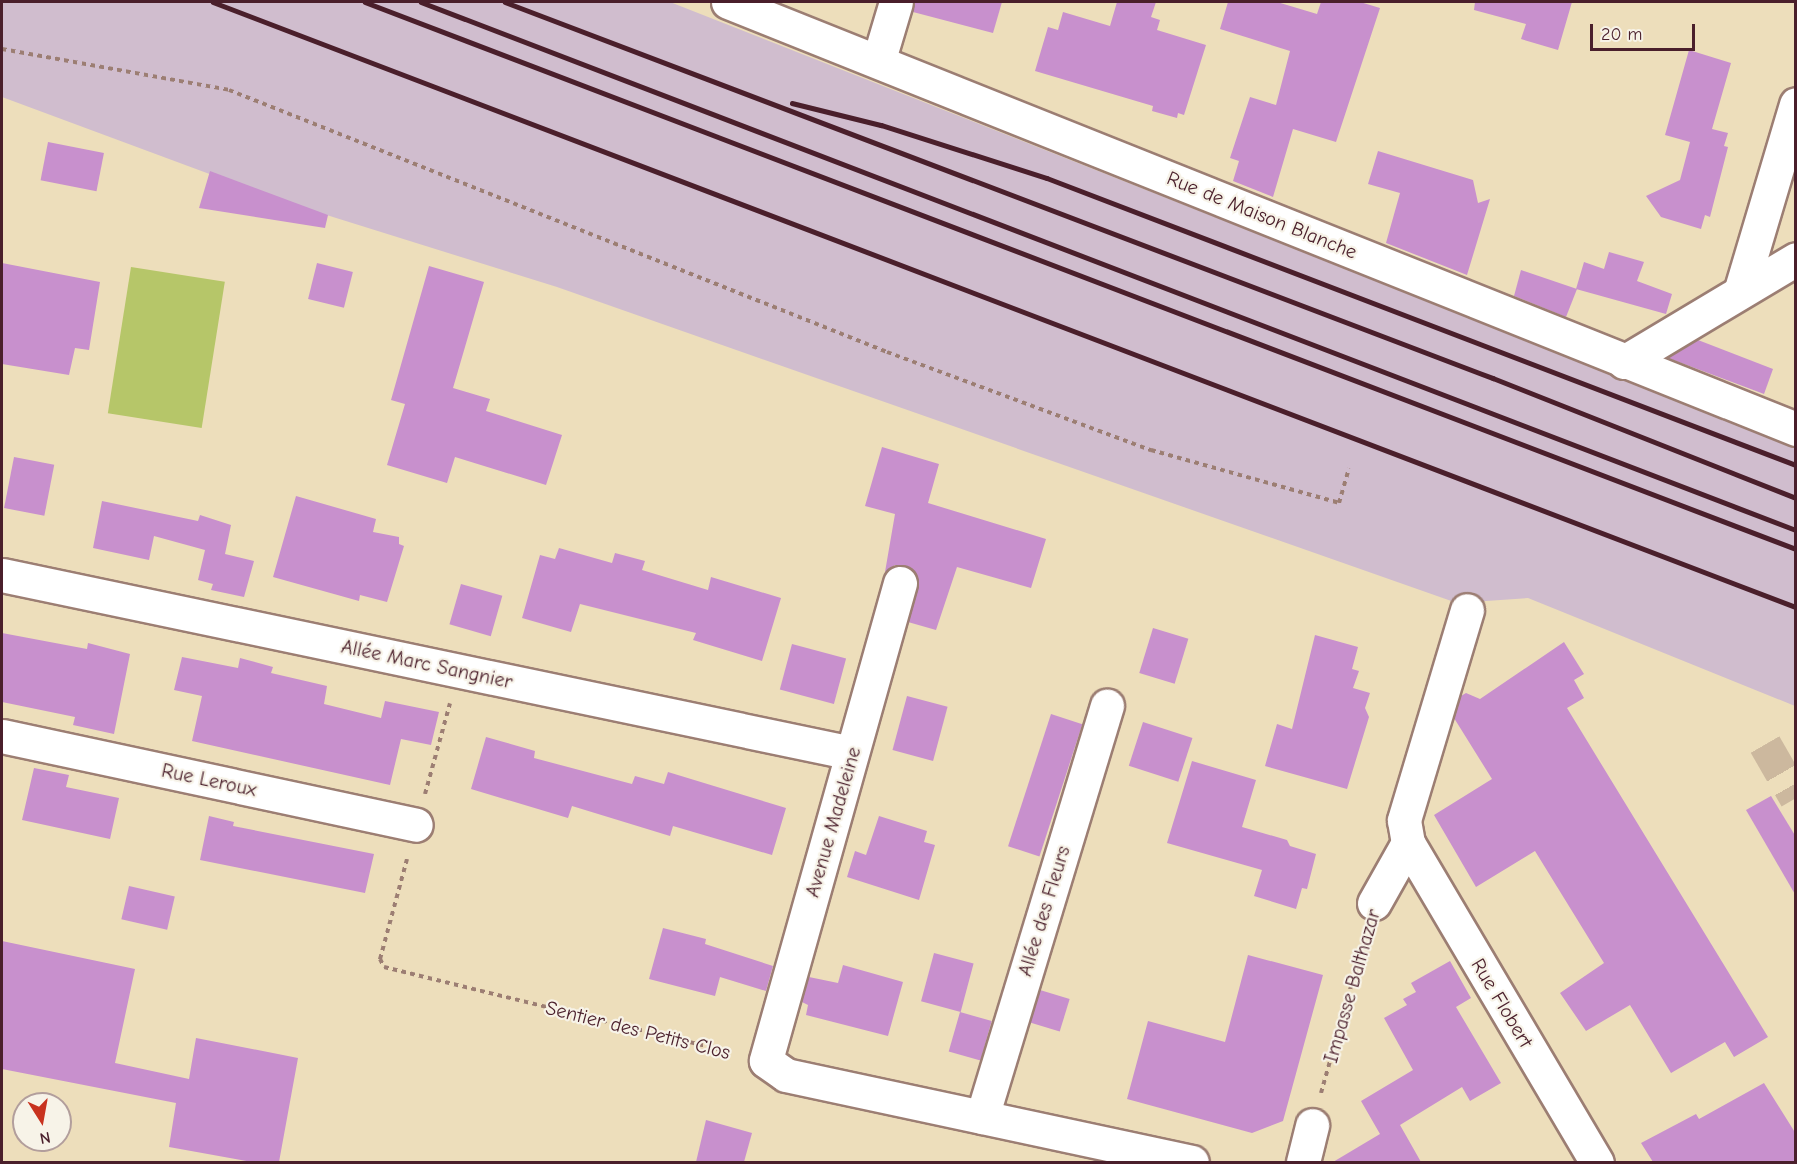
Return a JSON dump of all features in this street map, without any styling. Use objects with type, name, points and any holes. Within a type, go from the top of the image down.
[{"type":"street","name":"Rue de Maison Blanche","points":[[728,2],[879,59],[1624,362],[1796,429]]},
{"type":"street","points":[[879,59],[896,2]]},
{"type":"street","points":[[1740,289],[1796,104]]},
{"type":"street","points":[[1624,362],[1740,289],[1796,259]]},
{"type":"street","name":"Allée Marc Sangnier","points":[[2,575],[852,753]]},
{"type":"street","name":"Avenue Madeleine","points":[[766,1061],[900,583]]},
{"type":"street","points":[[1408,843],[1404,820],[1467,610]]},
{"type":"street","name":"Allée des Fleurs","points":[[982,1117],[1107,706]]},
{"type":"street","name":"Rue Leroux","points":[[2,736],[416,825]]},
{"type":"street","name":"Impasse Balthazar","points":[[1374,903],[1408,843]]},
{"type":"street","name":"Rue Flobert","points":[[1408,843],[1597,1162]]},
{"type":"street","points":[[766,1061],[786,1075],[1191,1162]]},
{"type":"street","points":[[1303,1162],[1312,1125]]},
{"type":"path","points":[[2,49],[229,90],[887,352],[1151,450],[1339,503],[1348,468]]},
{"type":"path","name":"Sentier des Petits Clos","points":[[460,671],[380,959],[384,967],[766,1061]]},
{"type":"path","name":"Impasse Balthazar","points":[[1312,1125],[1374,903]]},
{"type":"shaded area","points":[[2,2],[670,2],[1795,446],[1795,706],[1528,598],[1457,603],[557,287],[285,202],[2,97]]},
{"type":"green space","points":[[131,267],[225,282],[202,428],[108,413]]},
{"type":"building","points":[[914,2],[1002,2],[993,33],[913,12]]},
{"type":"building","points":[[1117,2],[1156,2],[1151,17],[1160,20],[1157,30],[1206,45],[1184,115],[1178,113],[1177,118],[1152,111],[1153,106],[1035,71],[1048,27],[1058,30],[1063,12],[1110,26]]},
{"type":"building","points":[[1228,2],[1277,2],[1317,14],[1321,2],[1360,2],[1380,8],[1336,142],[1293,129],[1273,197],[1233,181],[1239,161],[1230,158],[1250,97],[1276,105],[1290,51],[1220,29]]},
{"type":"building","points":[[1475,2],[1572,2],[1558,50],[1521,39],[1526,24],[1474,10]]},
{"type":"building","points":[[1689,50],[1731,63],[1712,129],[1728,133],[1724,146],[1728,147],[1710,217],[1705,215],[1701,229],[1661,217],[1646,196],[1680,180],[1690,142],[1665,135]]},
{"type":"building","points":[[48,142],[104,153],[97,191],[41,180]]},
{"type":"building","points":[[1378,151],[1473,180],[1478,203],[1490,199],[1467,275],[1386,243],[1400,193],[1368,184]]},
{"type":"building","points":[[210,171],[328,215],[325,228],[199,208]]},
{"type":"building","points":[[1609,252],[1644,262],[1637,281],[1672,294],[1666,314],[1576,289],[1584,262],[1604,269]]},
{"type":"building","points":[[2,263],[100,282],[89,350],[75,348],[69,375],[2,364]]},
{"type":"building","points":[[317,263],[353,272],[344,308],[308,299]]},
{"type":"building","points":[[429,266],[484,282],[453,388],[490,399],[486,411],[562,435],[546,485],[455,457],[447,483],[387,465],[405,404],[391,400]]},
{"type":"building","points":[[1521,270],[1577,289],[1566,317],[1514,296]]},
{"type":"building","points":[[1698,340],[1773,369],[1764,394],[1668,358]]},
{"type":"building","points":[[882,447],[939,464],[928,503],[1046,539],[1031,588],[957,567],[936,630],[908,622],[918,578],[904,565],[895,565],[885,572],[895,514],[865,506]]},
{"type":"building","points":[[14,457],[54,465],[44,516],[4,508]]},
{"type":"building","points":[[296,496],[376,519],[373,532],[399,537],[399,544],[404,546],[387,602],[360,595],[359,601],[273,577]]},
{"type":"building","points":[[102,501],[198,521],[200,515],[231,525],[225,554],[254,561],[244,597],[211,590],[213,584],[198,580],[205,550],[154,536],[149,560],[93,548]]},
{"type":"building","points":[[559,548],[612,563],[615,553],[645,561],[642,570],[708,590],[711,577],[781,598],[762,661],[693,640],[696,633],[580,604],[571,632],[522,618],[540,555],[555,559]]},
{"type":"building","points":[[461,584],[502,596],[491,636],[449,624]]},
{"type":"building","points":[[1153,628],[1188,639],[1175,684],[1139,673]]},
{"type":"building","points":[[2,633],[87,649],[88,643],[130,654],[114,734],[73,725],[75,717],[2,702]]},
{"type":"building","points":[[1315,635],[1358,647],[1352,669],[1359,671],[1353,688],[1370,693],[1365,708],[1369,717],[1347,789],[1265,766],[1277,724],[1292,729]]},
{"type":"building","points":[[1564,642],[1584,674],[1574,680],[1584,698],[1567,708],[1768,1037],[1734,1057],[1725,1042],[1671,1073],[1630,1005],[1586,1031],[1560,993],[1604,963],[1535,851],[1476,887],[1434,815],[1492,779],[1454,718],[1461,696],[1466,693],[1480,699]]},
{"type":"building","points":[[792,644],[846,658],[834,704],[780,689]]},
{"type":"building","points":[[182,657],[238,668],[240,658],[273,667],[271,673],[327,686],[324,704],[381,718],[385,701],[439,712],[431,745],[401,739],[390,785],[192,741],[202,696],[174,690]]},
{"type":"building","points":[[907,696],[948,707],[933,761],[893,750]]},
{"type":"building","points":[[1051,714],[1082,724],[1039,856],[1008,846]]},
{"type":"building","points":[[1143,722],[1192,738],[1178,782],[1129,766]]},
{"type":"building","points":[[486,737],[535,751],[534,758],[632,784],[635,776],[664,784],[668,772],[786,808],[772,855],[673,826],[670,836],[572,806],[568,818],[471,789]]},
{"type":"building","points":[[1192,761],[1256,780],[1242,827],[1287,840],[1290,846],[1316,854],[1307,889],[1302,888],[1296,909],[1254,896],[1262,870],[1167,843]]},
{"type":"building","points":[[34,768],[69,775],[66,787],[119,798],[110,839],[22,820]]},
{"type":"building","points":[[1771,796],[1796,837],[1796,896],[1746,810]]},
{"type":"building","points":[[209,816],[234,822],[233,826],[374,854],[365,893],[200,860]]},
{"type":"building","points":[[879,816],[927,831],[924,842],[935,845],[919,900],[847,877],[855,851],[866,855]]},
{"type":"building","points":[[129,886],[175,897],[167,930],[121,919]]},
{"type":"building","points":[[663,928],[706,939],[705,944],[773,966],[766,991],[720,977],[715,996],[649,979]]},
{"type":"building","points":[[2,941],[135,969],[115,1063],[189,1079],[196,1038],[298,1058],[279,1162],[252,1162],[169,1147],[176,1103],[2,1069]]},
{"type":"building","points":[[934,953],[974,964],[961,1012],[921,1001]]},
{"type":"building","points":[[1248,955],[1323,975],[1283,1121],[1252,1133],[1127,1099],[1148,1021],[1225,1042]]},
{"type":"building","points":[[1450,961],[1471,998],[1456,1007],[1501,1083],[1470,1101],[1462,1087],[1400,1125],[1421,1162],[1333,1162],[1380,1134],[1361,1101],[1413,1070],[1384,1018],[1407,1005],[1403,999],[1416,992],[1411,983]]},
{"type":"building","points":[[843,965],[903,982],[888,1036],[806,1015],[808,1005],[802,1002],[809,977],[838,983]]},
{"type":"building","points":[[1040,990],[1070,999],[1060,1032],[1030,1023]]},
{"type":"building","points":[[960,1012],[992,1021],[980,1061],[949,1051]]},
{"type":"building","points":[[1764,1083],[1796,1134],[1796,1162],[1653,1162],[1641,1143],[1696,1114],[1699,1119]]},
{"type":"building","points":[[706,1120],[752,1133],[744,1162],[696,1162]]},
{"type":"tunnel","points":[[1765,744],[1796,798]]},
{"type":"railway","points":[[213,2],[1796,607]]},
{"type":"railway","points":[[365,2],[1796,549]]},
{"type":"railway","points":[[421,2],[1796,530]]},
{"type":"railway","points":[[505,2],[1493,378],[1796,498]]},
{"type":"railway","points":[[792,103],[881,125],[1047,178],[1796,465]]}]
